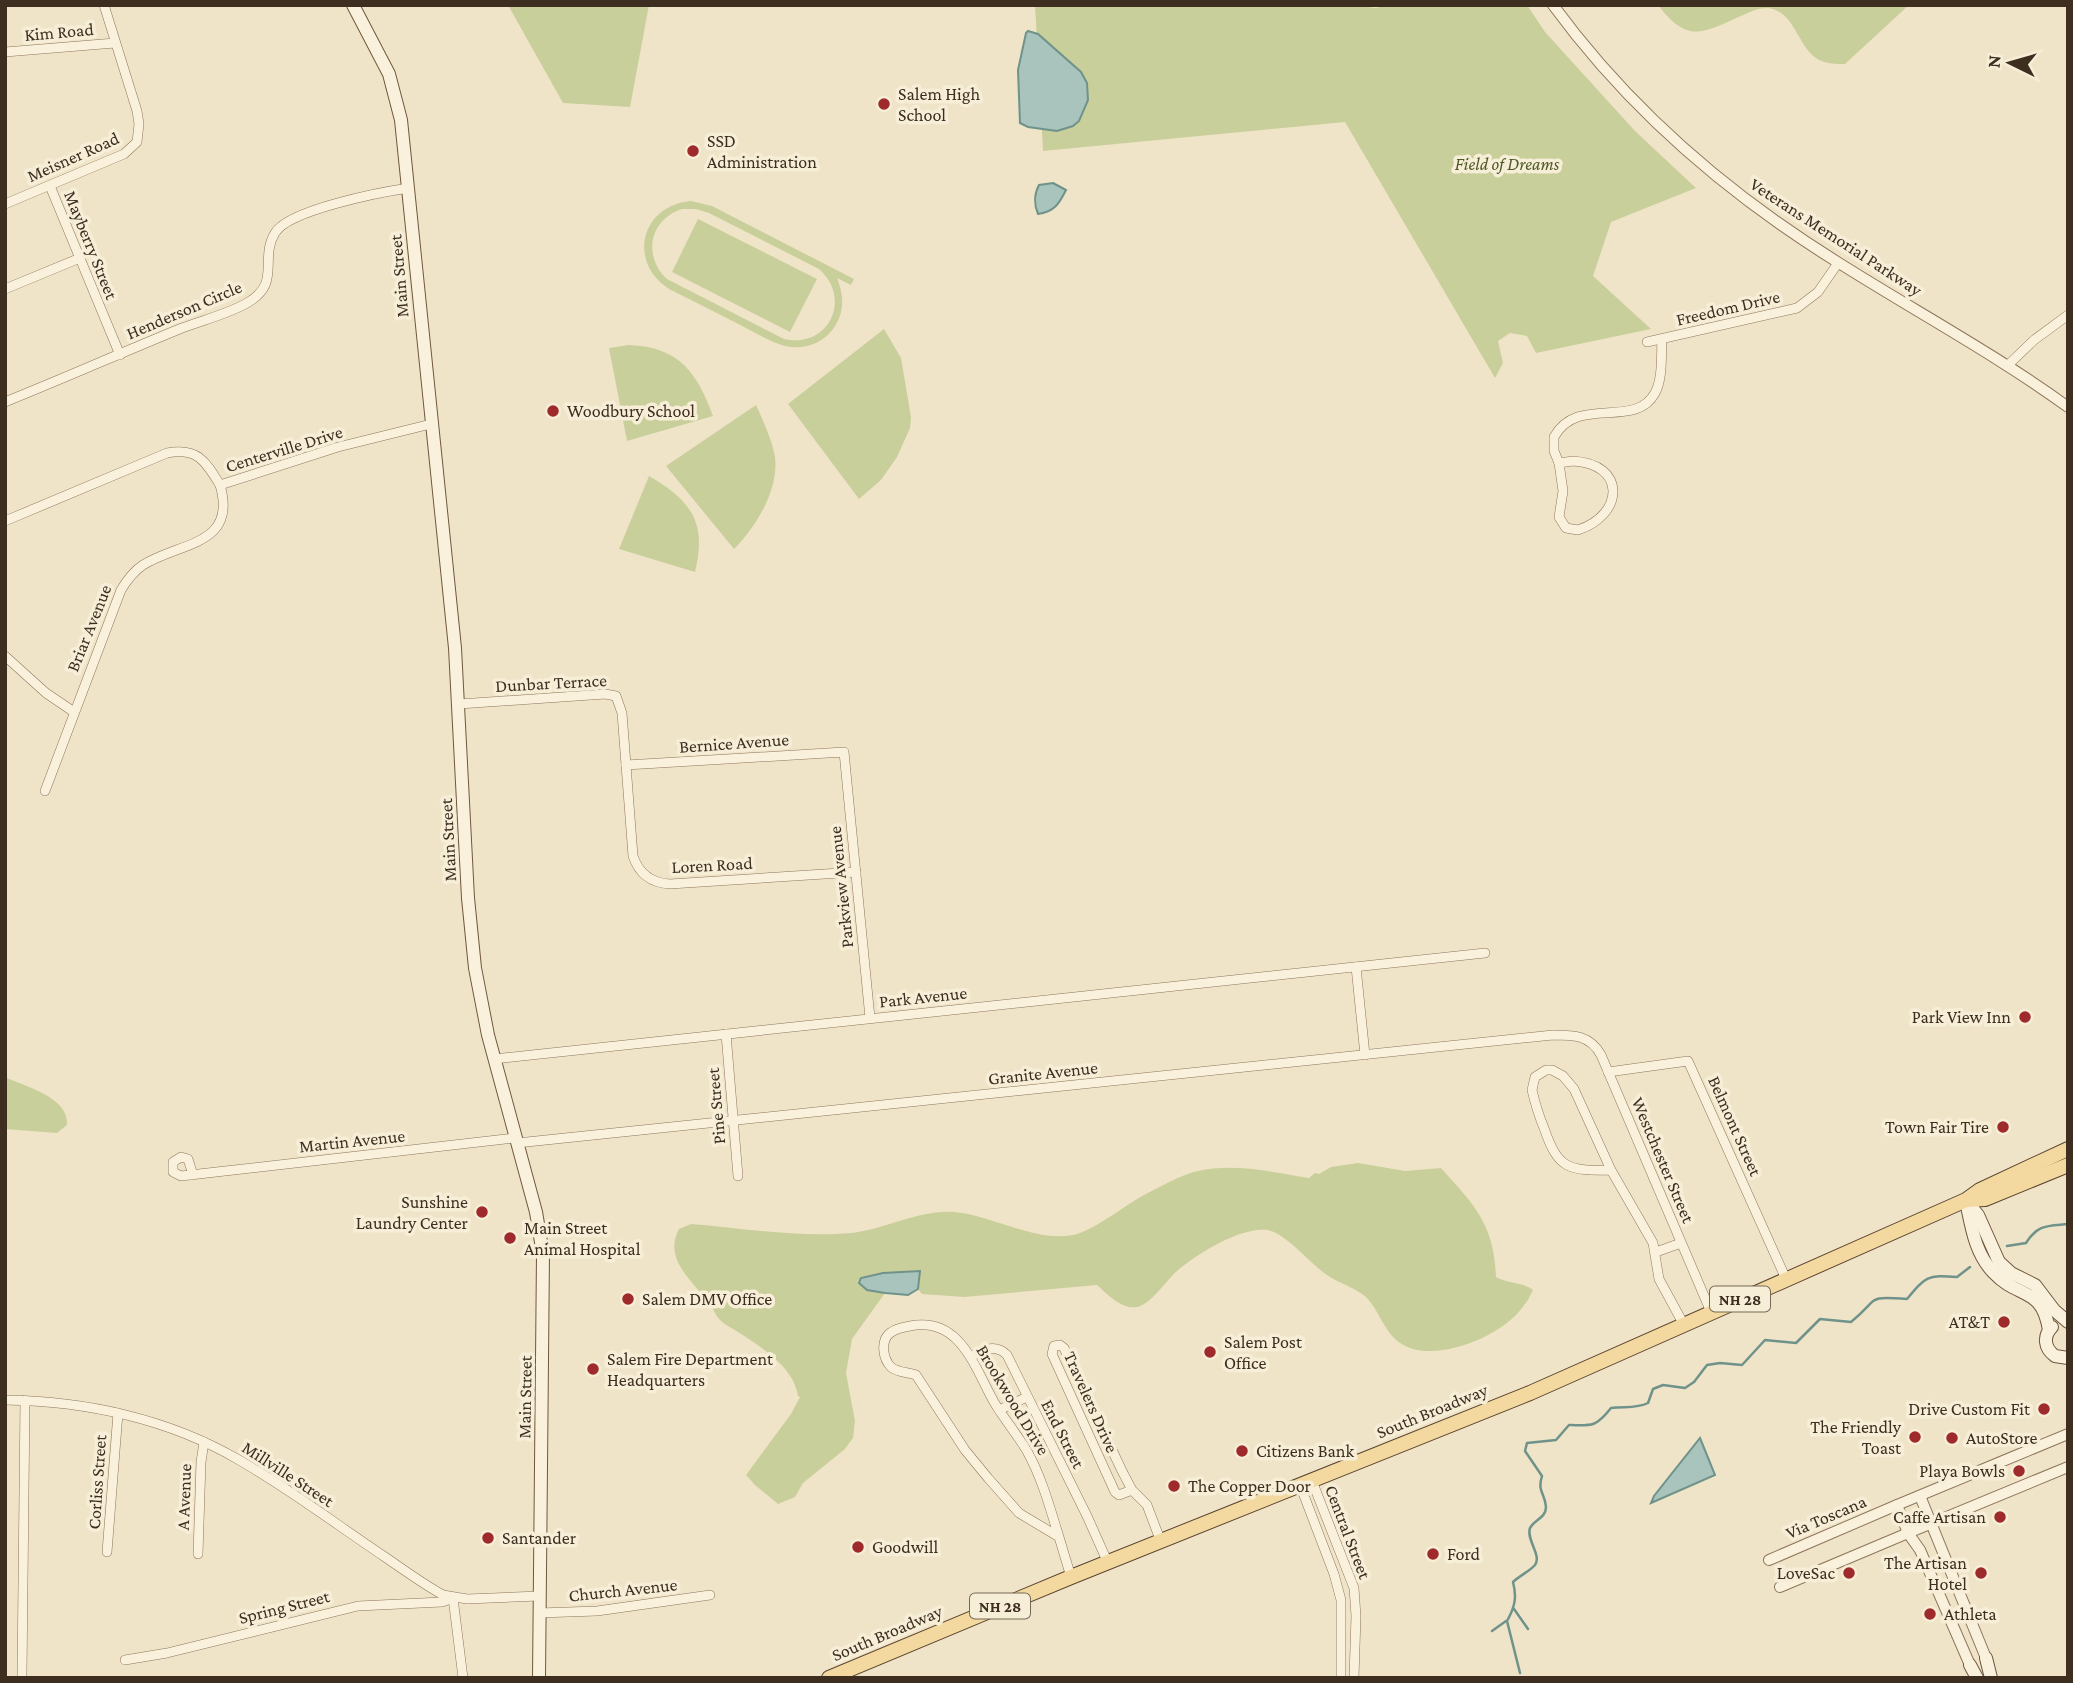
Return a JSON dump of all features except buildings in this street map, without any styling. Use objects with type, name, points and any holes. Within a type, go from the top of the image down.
[{"type":"main road","name":"Main Street","points":[[353,5],[380,53],[394,88],[403,135],[455,648],[471,931],[479,993],[538,1222],[544,1257],[539,1678]]},
{"type":"main road","name":"South Broadway","points":[[829,1678],[1071,1577],[1523,1396],[1966,1200],[1980,1190],[2068,1149]]},
{"type":"main road","name":"South Broadway","points":[[1966,1200],[1985,1199],[2068,1165]]},
{"type":"main road","points":[[1966,1200],[1978,1215],[1999,1262],[2011,1273],[2035,1285],[2054,1310],[2068,1322]]},
{"type":"main road","points":[[1966,1200],[1974,1238],[1987,1266],[2003,1281],[2039,1302],[2049,1330],[2045,1342],[2047,1347],[2054,1356],[2065,1360]]},
{"type":"main road","points":[[2049,1330],[2058,1323],[2068,1322]]},
{"type":"main road","points":[[1986,1658],[1991,1678]]},
{"type":"main road","points":[[1970,1665],[1977,1678]]},
{"type":"street","name":"Meisner Road","points":[[5,204],[124,154],[137,142],[139,124],[136,111],[104,5]]},
{"type":"street","name":"Veterans Memorial Parkway","points":[[1553,5],[1614,78],[1671,138],[1759,210],[1838,263],[2007,366],[2068,407]]},
{"type":"street","name":"Kim Road","points":[[5,52],[115,43]]},
{"type":"street","name":"Mayberry Street","points":[[50,186],[120,355]]},
{"type":"street","name":"Henderson Circle","points":[[5,402],[245,304],[261,294],[269,277],[272,239],[283,223],[337,204],[409,188]]},
{"type":"street","points":[[5,289],[80,258]]},
{"type":"street","name":"Freedom Drive","points":[[1647,342],[1797,307],[1818,292],[1838,263]]},
{"type":"street","points":[[2007,366],[2034,340],[2068,315]]},
{"type":"street","points":[[1559,463],[1573,461],[1591,464],[1605,473],[1614,485],[1613,499],[1609,507],[1583,529],[1571,530],[1562,523],[1560,510],[1563,491],[1559,463],[1554,451],[1554,437],[1557,431],[1570,421],[1590,413],[1634,410],[1651,398],[1658,384],[1661,339]]},
{"type":"street","name":"Centerville Drive","points":[[5,521],[54,503],[138,465],[176,452],[184,451],[198,456],[220,485],[338,447],[431,424]]},
{"type":"street","name":"Briar Avenue","points":[[45,791],[113,605],[124,584],[144,565],[197,543],[217,528],[224,512],[220,485]]},
{"type":"street","points":[[5,656],[46,693],[74,712]]},
{"type":"street","name":"Dunbar Terrace","points":[[458,704],[614,695],[622,708],[626,765]]},
{"type":"street","name":"Bernice Avenue","points":[[626,765],[844,752]]},
{"type":"street","name":"Parkview Avenue","points":[[844,752],[870,1018]]},
{"type":"street","name":"Loren Road","points":[[626,765],[633,856],[642,873],[652,880],[670,884],[856,872]]},
{"type":"street","name":"Park Avenue","points":[[494,1059],[1485,953]]},
{"type":"street","points":[[1356,967],[1365,1055]]},
{"type":"street","name":"Pine Street","points":[[726,1034],[738,1176]]},
{"type":"street","name":"Granite Avenue","points":[[516,1141],[1572,1035]]},
{"type":"street","name":"Westchester Street","points":[[1572,1035],[1590,1040],[1597,1047],[1711,1312]]},
{"type":"street","name":"Belmont Street","points":[[1608,1072],[1689,1061],[1786,1279]]},
{"type":"street","points":[[1611,1170],[1575,1167],[1562,1163],[1552,1153],[1532,1090],[1532,1083],[1539,1072],[1552,1070],[1569,1081],[1579,1098],[1611,1170],[1656,1252],[1656,1272],[1684,1325]]},
{"type":"street","name":"Martin Avenue","points":[[193,1175],[516,1141]]},
{"type":"street","points":[[1656,1252],[1681,1243]]},
{"type":"street","name":"Brookwood Drive","points":[[1059,1537],[1026,1518],[995,1487],[965,1450],[920,1380],[911,1373],[897,1371],[888,1364],[884,1350],[885,1341],[891,1332],[911,1326],[932,1325],[950,1335],[972,1356],[999,1410],[1034,1465],[1059,1537],[1071,1577]]},
{"type":"street","name":"Travelers Drive","points":[[1132,1490],[1119,1495],[1115,1492],[1052,1354],[1054,1346],[1060,1345],[1064,1348],[1132,1490],[1147,1506],[1161,1542]]},
{"type":"street","name":"End Street","points":[[972,1356],[993,1348],[1003,1351],[1010,1360],[1108,1563]]},
{"type":"street","points":[[999,1410],[1027,1397]]},
{"type":"street","name":"Millville Street","points":[[5,1400],[25,1400],[118,1413],[174,1429],[204,1442],[243,1462],[432,1590],[453,1598],[539,1596]]},
{"type":"street","points":[[22,1675],[25,1400]]},
{"type":"street","name":"Corliss Street","points":[[107,1552],[118,1413]]},
{"type":"street","name":"Via Toscana","points":[[1769,1560],[2068,1433]]},
{"type":"street","name":"A Avenue","points":[[198,1554],[204,1442]]},
{"type":"street","points":[[1780,1587],[2068,1467]]},
{"type":"street","name":"Central Street","points":[[1306,1483],[1342,1600],[1341,1678]]},
{"type":"street","name":"Central Street","points":[[1306,1483],[1354,1588],[1354,1678]]},
{"type":"street","points":[[1920,1496],[1986,1658]]},
{"type":"street","points":[[1897,1505],[1908,1533],[1920,1550],[1970,1665]]},
{"type":"street","name":"Church Avenue","points":[[539,1613],[597,1611],[709,1595]]},
{"type":"street","points":[[453,1598],[463,1678]]},
{"type":"street","name":"Spring Street","points":[[125,1660],[167,1653],[358,1606],[442,1602],[453,1598]]},
{"type":"green space","points":[[508,5],[649,5],[630,107],[563,103]]},
{"type":"green space","name":"Field of Dreams","points":[[1035,5],[1354,5],[1375,8],[1392,5],[1527,5],[1545,32],[1635,131],[1696,188],[1611,222],[1593,276],[1651,329],[1536,353],[1527,336],[1510,333],[1498,341],[1503,363],[1495,378],[1345,122],[1043,151]]},
{"type":"green space","points":[[1658,5],[1909,5],[1845,64],[1835,64],[1819,60],[1812,54],[1790,23],[1777,11],[1757,9],[1716,27],[1696,32],[1678,26]]},
{"type":"green space","points":[[691,201],[712,206],[854,279],[851,285],[837,278],[842,304],[840,317],[833,329],[815,344],[803,347],[785,346],[669,289],[656,278],[644,250],[651,223],[674,205]],"holes":[[[682,209],[709,213],[819,269],[829,281],[834,294],[831,319],[823,329],[800,340],[784,339],[667,279],[654,260],[652,249],[657,229],[671,214]]]},
{"type":"green space","points":[[698,219],[817,279],[790,332],[672,272]]},
{"type":"green space","points":[[884,329],[901,358],[911,417],[910,428],[897,457],[881,480],[859,499],[788,404]]},
{"type":"green space","points":[[629,345],[661,351],[684,365],[700,387],[713,416],[627,441],[609,348]]},
{"type":"green space","points":[[756,405],[774,450],[775,470],[770,495],[758,519],[734,549],[666,466]]},
{"type":"green space","points":[[649,476],[676,495],[693,515],[699,540],[695,572],[619,549]]},
{"type":"green space","points":[[5,1077],[54,1100],[66,1115],[67,1125],[57,1133],[5,1129]]},
{"type":"green space","points":[[1358,1163],[1405,1171],[1441,1168],[1473,1205],[1487,1229],[1496,1277],[1533,1290],[1518,1313],[1497,1330],[1470,1343],[1436,1351],[1413,1349],[1394,1338],[1363,1295],[1334,1280],[1276,1233],[1265,1230],[1238,1235],[1209,1248],[1137,1307],[1120,1304],[1097,1285],[964,1297],[922,1294],[918,1289],[920,1271],[867,1290],[885,1293],[852,1339],[846,1373],[855,1421],[853,1438],[845,1449],[803,1483],[795,1497],[778,1504],[746,1475],[791,1414],[800,1397],[790,1376],[775,1359],[718,1318],[681,1268],[675,1250],[679,1229],[691,1224],[831,1234],[864,1231],[916,1216],[942,1212],[969,1214],[1034,1233],[1065,1236],[1088,1230],[1144,1195],[1177,1178],[1198,1171],[1239,1168],[1309,1178],[1331,1167]]},
{"type":"water","points":[[1028,31],[1038,34],[1081,72],[1087,83],[1088,100],[1079,121],[1073,126],[1057,131],[1028,127],[1020,123],[1018,70]]},
{"type":"water","points":[[1053,183],[1066,190],[1055,207],[1038,214],[1035,199],[1039,185]]},
{"type":"water","points":[[920,1271],[918,1289],[908,1295],[867,1290],[859,1283],[861,1278],[883,1273]]},
{"type":"water","points":[[1700,1438],[1715,1475],[1651,1503],[1654,1496]]},
{"type":"waterway","points":[[2007,1246],[2026,1243],[2035,1232],[2044,1227],[2068,1224]]},
{"type":"waterway","points":[[1520,1673],[1507,1621],[1514,1602],[1513,1582],[1537,1561],[1529,1533],[1532,1525],[1544,1514],[1546,1507],[1541,1489],[1542,1476],[1525,1451],[1527,1443],[1556,1440],[1569,1425],[1593,1424],[1611,1408],[1648,1403],[1653,1389],[1663,1385],[1685,1388],[1694,1382],[1707,1365],[1742,1365],[1765,1340],[1796,1343],[1820,1319],[1851,1322],[1874,1300],[1907,1299],[1923,1281],[1939,1276],[1957,1277],[1970,1267]]},
{"type":"waterway","points":[[1514,1609],[1528,1629]]},
{"type":"waterway","points":[[1492,1631],[1506,1621]]},
{"type":"place","name":"Salem High School","points":[[884,104]]},
{"type":"place","name":"SSD Administration","points":[[693,151]]},
{"type":"place","name":"Woodbury School","points":[[553,411]]},
{"type":"place","name":"Park View Inn","points":[[2025,1017]]},
{"type":"place","name":"Town Fair Tire","points":[[2003,1127]]},
{"type":"place","name":"Sunshine Laundry Center","points":[[482,1212]]},
{"type":"place","name":"Main Street Animal Hospital","points":[[510,1238]]},
{"type":"place","name":"Salem DMV Office","points":[[628,1299]]},
{"type":"place","name":"AT&T","points":[[2004,1322]]},
{"type":"place","name":"Salem Post Office","points":[[1210,1352]]},
{"type":"place","name":"Salem Fire Department Headquarters","points":[[593,1369]]},
{"type":"place","name":"Drive Custom Fit","points":[[2044,1409]]},
{"type":"place","name":"The Friendly Toast","points":[[1915,1437]]},
{"type":"place","name":"AutoStore","points":[[1952,1438]]},
{"type":"place","name":"Citizens Bank","points":[[1242,1451]]},
{"type":"place","name":"Playa Bowls","points":[[2019,1471]]},
{"type":"place","name":"The Copper Door","points":[[1174,1486]]},
{"type":"place","name":"Caffe Artisan","points":[[2000,1517]]},
{"type":"place","name":"Santander","points":[[488,1538]]},
{"type":"place","name":"Goodwill","points":[[858,1547]]},
{"type":"place","name":"Ford","points":[[1433,1554]]},
{"type":"place","name":"LoveSac","points":[[1849,1573]]},
{"type":"place","name":"The Artisan Hotel","points":[[1981,1573]]},
{"type":"place","name":"Athleta","points":[[1930,1614]]}]
